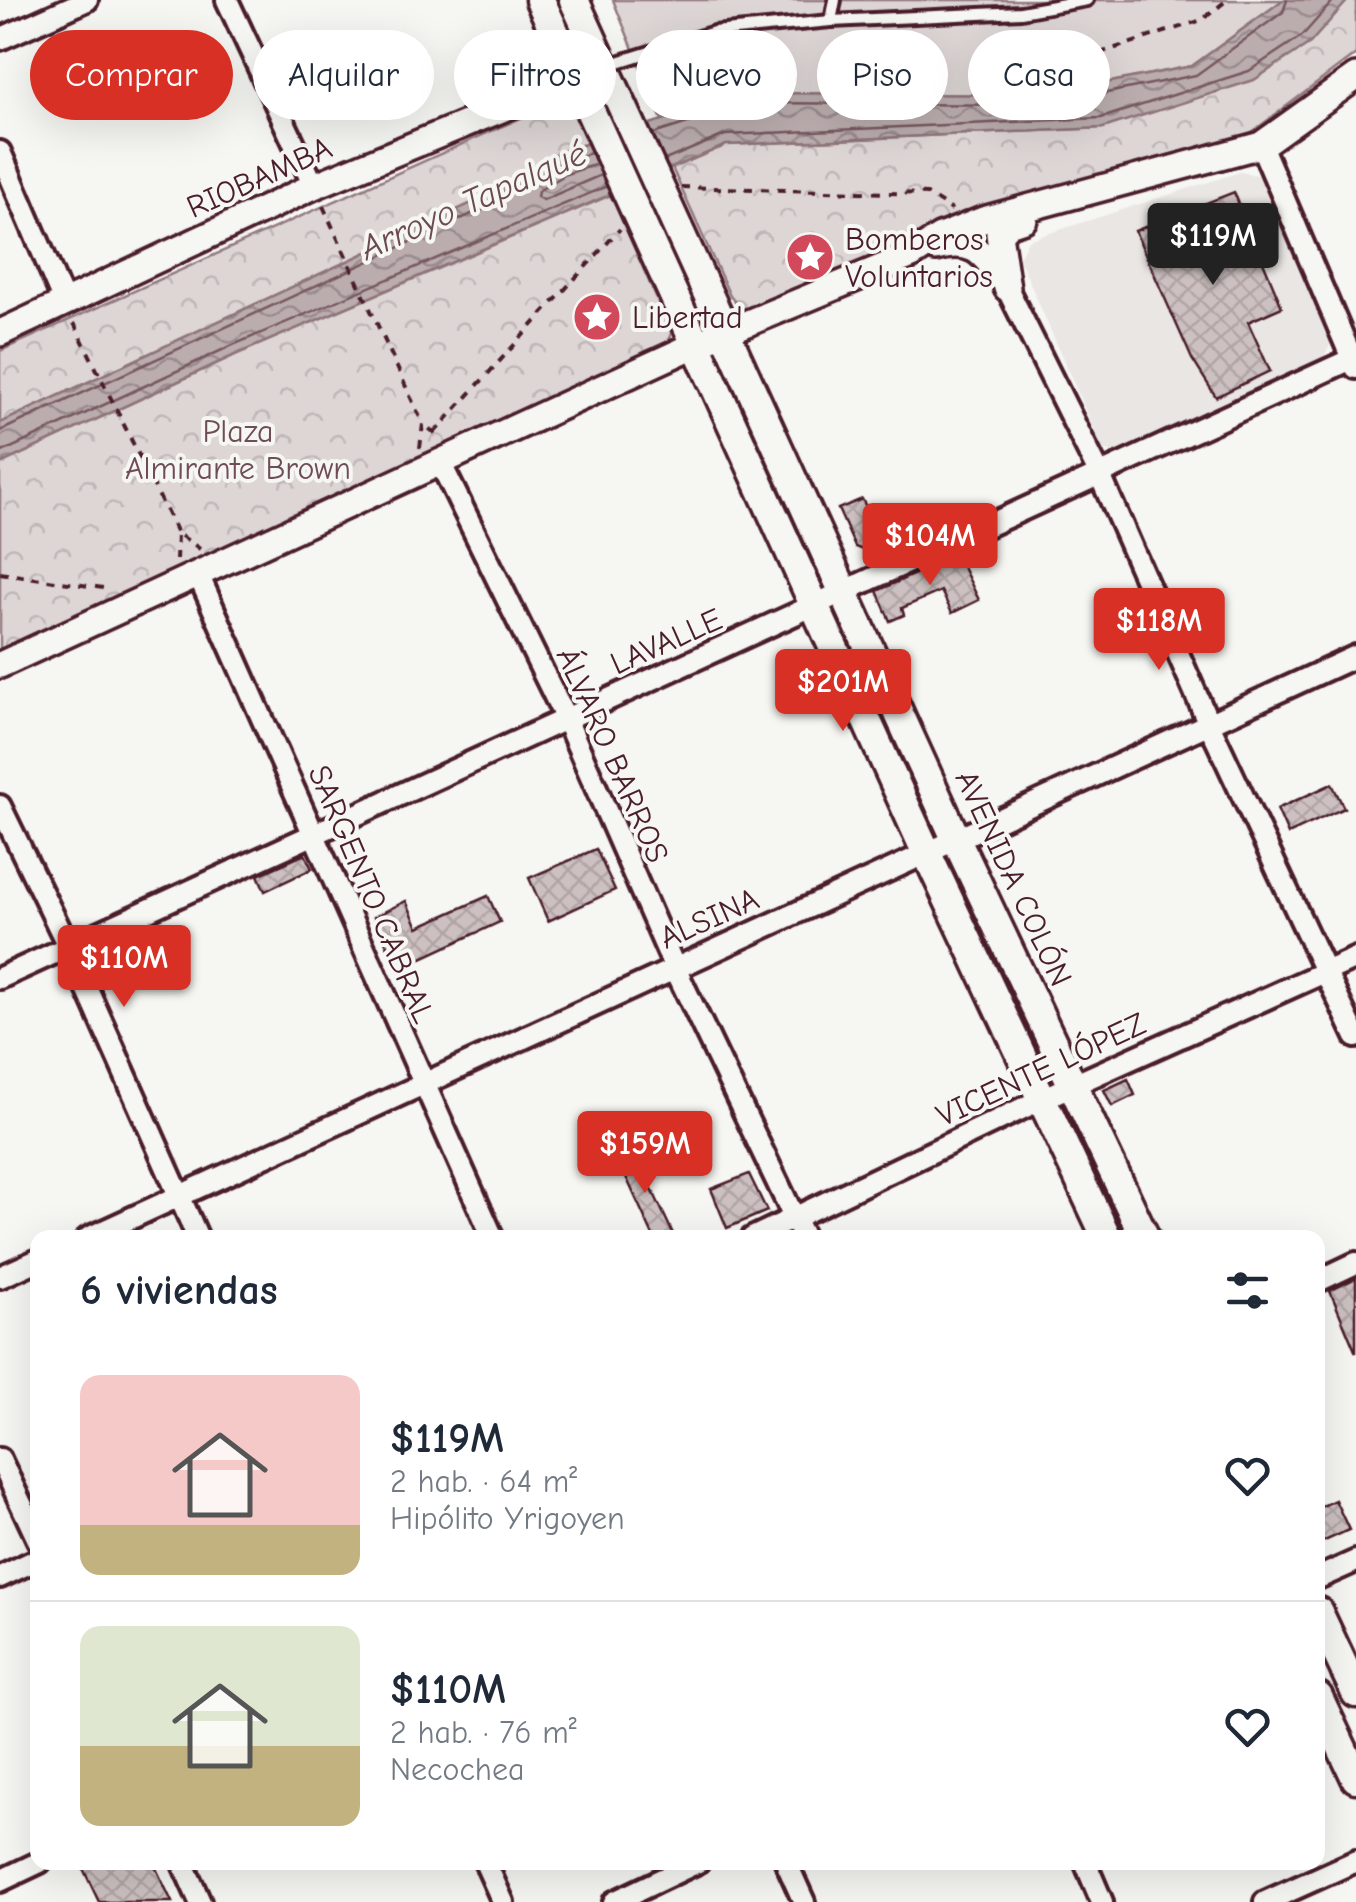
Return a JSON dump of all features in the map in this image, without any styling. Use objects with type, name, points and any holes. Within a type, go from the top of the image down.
[{"type":"main road","name":"AVENIDA COLÓN","points":[[540,0],[554,30]]},
{"type":"main road","name":"AVENIDA COLÓN","points":[[574,0],[587,30]]},
{"type":"main road","name":"AVENIDA COLÓN","points":[[616,94],[677,200],[726,331],[956,841],[1141,1230]]},
{"type":"main road","name":"AVENIDA COLÓN","points":[[595,120],[634,225],[697,344],[927,854],[1103,1230]]},
{"type":"main road","points":[[1325,1627],[1356,1693]]},
{"type":"main road","points":[[1325,1711],[1356,1778]]},
{"type":"street","points":[[0,39],[86,0]]},
{"type":"street","points":[[228,0],[319,196]]},
{"type":"street","points":[[912,255],[940,237],[983,220],[1261,145],[1356,77]]},
{"type":"street","name":"RIOBAMBA","points":[[0,333],[68,310],[487,120]]},
{"type":"street","points":[[1261,145],[1355,362]]},
{"type":"street","points":[[0,152],[68,310]]},
{"type":"street","points":[[1007,288],[1000,234],[1009,224],[1066,199]]},
{"type":"street","points":[[0,665],[434,455],[912,255],[958,242],[972,245],[984,252],[1007,288],[1100,473],[1209,724],[1356,1036]]},
{"type":"street","name":"LAVALLE","points":[[0,978],[1100,473],[1355,362]]},
{"type":"street","name":"ÁLVARO BARROS","points":[[434,455],[566,719],[674,966],[799,1228]]},
{"type":"street","name":"SARGENTO CABRAL","points":[[195,569],[315,834],[420,1082],[489,1230]]},
{"type":"street","name":"ALSINA","points":[[106,1230],[420,1082],[1356,656]]},
{"type":"street","points":[[0,806],[68,946],[195,1230]]},
{"type":"street","name":"VICENTE LÓPEZ","points":[[799,1228],[1042,1099],[1356,958]]},
{"type":"street","points":[[1325,1277],[1356,1263]]},
{"type":"street","points":[[0,1277],[30,1264]]},
{"type":"street","points":[[0,1460],[30,1523]]},
{"type":"street","points":[[1325,1575],[1356,1561]]},
{"type":"street","points":[[0,1577],[30,1562]]},
{"type":"street","points":[[1265,1902],[1356,1861]]},
{"type":"street","points":[[0,1881],[30,1867]]},
{"type":"street","points":[[186,1870],[200,1902]]},
{"type":"street","points":[[489,1870],[504,1902]]},
{"type":"street","points":[[614,1902],[681,1870]]},
{"type":"street","points":[[790,1870],[804,1902]]},
{"type":"street","points":[[1088,1870],[1102,1902]]},
{"type":"lane","points":[[831,21],[835,0]]},
{"type":"lane","points":[[616,63],[686,38],[831,21],[1022,12],[1087,0]]},
{"type":"path","points":[[1110,49],[1202,20],[1227,0]]},
{"type":"path","points":[[677,200],[927,194],[966,218]]},
{"type":"path","points":[[319,196],[434,455]]},
{"type":"path","points":[[434,455],[434,433],[634,225]]},
{"type":"path","points":[[68,310],[195,569]]},
{"type":"path","points":[[423,424],[434,433]]},
{"type":"path","points":[[177,533],[195,569]]},
{"type":"path","points":[[0,572],[115,590]]},
{"type":"shaded area","points":[[1240,172],[1262,176],[1334,338],[1321,362],[1120,455],[1103,450],[1019,258],[1028,240]]},
{"type":"green space","points":[[613,0],[1283,0],[1192,66],[1110,82],[1110,30],[968,30],[968,94],[948,94],[948,30],[817,30],[817,93],[797,93],[797,30],[636,30],[636,56]]},
{"type":"green space","points":[[1348,0],[1356,0],[1356,54],[1248,135],[1095,181],[902,249],[750,311],[740,308],[730,296],[672,168],[726,145],[1103,128],[1310,43]]},
{"type":"green space","name":"Plaza Almirante Brown","points":[[516,120],[578,120],[588,143],[557,153],[485,197],[0,423],[0,351]]},
{"type":"green space","name":"Plaza Almirante Brown","points":[[611,195],[672,334],[664,350],[0,655],[0,464],[237,354]]},
{"type":"green space","points":[[732,375],[816,565],[810,567],[726,378]]},
{"type":"green space","points":[[845,622],[929,812],[923,814],[839,624]]},
{"type":"green space","points":[[959,873],[1043,1063],[1037,1066],[953,876]]},
{"type":"green space","points":[[1075,1121],[1124,1230],[1117,1230],[1069,1123]]},
{"type":"water","points":[[1283,0],[1348,0],[1310,43],[1254,80],[1103,128],[726,145],[237,354],[0,464],[0,423],[485,197],[557,153],[663,120],[797,120],[797,93],[817,93],[817,120],[948,120],[948,94],[968,94],[968,120],[1110,120],[1110,82],[1192,66]]},
{"type":"building","points":[[1234,192],[1282,307],[1248,322],[1270,371],[1216,397],[1192,359],[1135,231]]},
{"type":"building","points":[[862,499],[885,542],[865,551],[855,547],[838,509]]},
{"type":"building","points":[[957,555],[979,600],[952,613],[941,591],[902,608],[904,615],[890,621],[877,591]]},
{"type":"building","points":[[1332,784],[1344,808],[1288,834],[1277,809]]},
{"type":"building","points":[[596,849],[615,890],[548,921],[529,878]]},
{"type":"building","points":[[305,854],[312,869],[265,891],[258,875]]},
{"type":"building","points":[[488,896],[500,922],[398,969],[374,917],[406,901],[418,927]]},
{"type":"building","points":[[1128,1079],[1135,1095],[1112,1106],[1104,1090]]},
{"type":"building","points":[[634,1151],[671,1230],[650,1230],[617,1157]]},
{"type":"building","points":[[749,1174],[767,1211],[727,1228],[711,1189]]},
{"type":"building","points":[[1356,1278],[1356,1353],[1330,1291]]},
{"type":"building","points":[[1335,1500],[1349,1530],[1325,1541],[1325,1505]]},
{"type":"building","points":[[84,1870],[157,1870],[172,1902],[99,1902]]},
{"type":"place","name":"Bomberos Voluntarios","points":[[810,257]]},
{"type":"place","name":"Libertad","points":[[597,317]]},
{"type":"water label","name":"Arroyo Tapalqué","points":[[473,200]]}]
